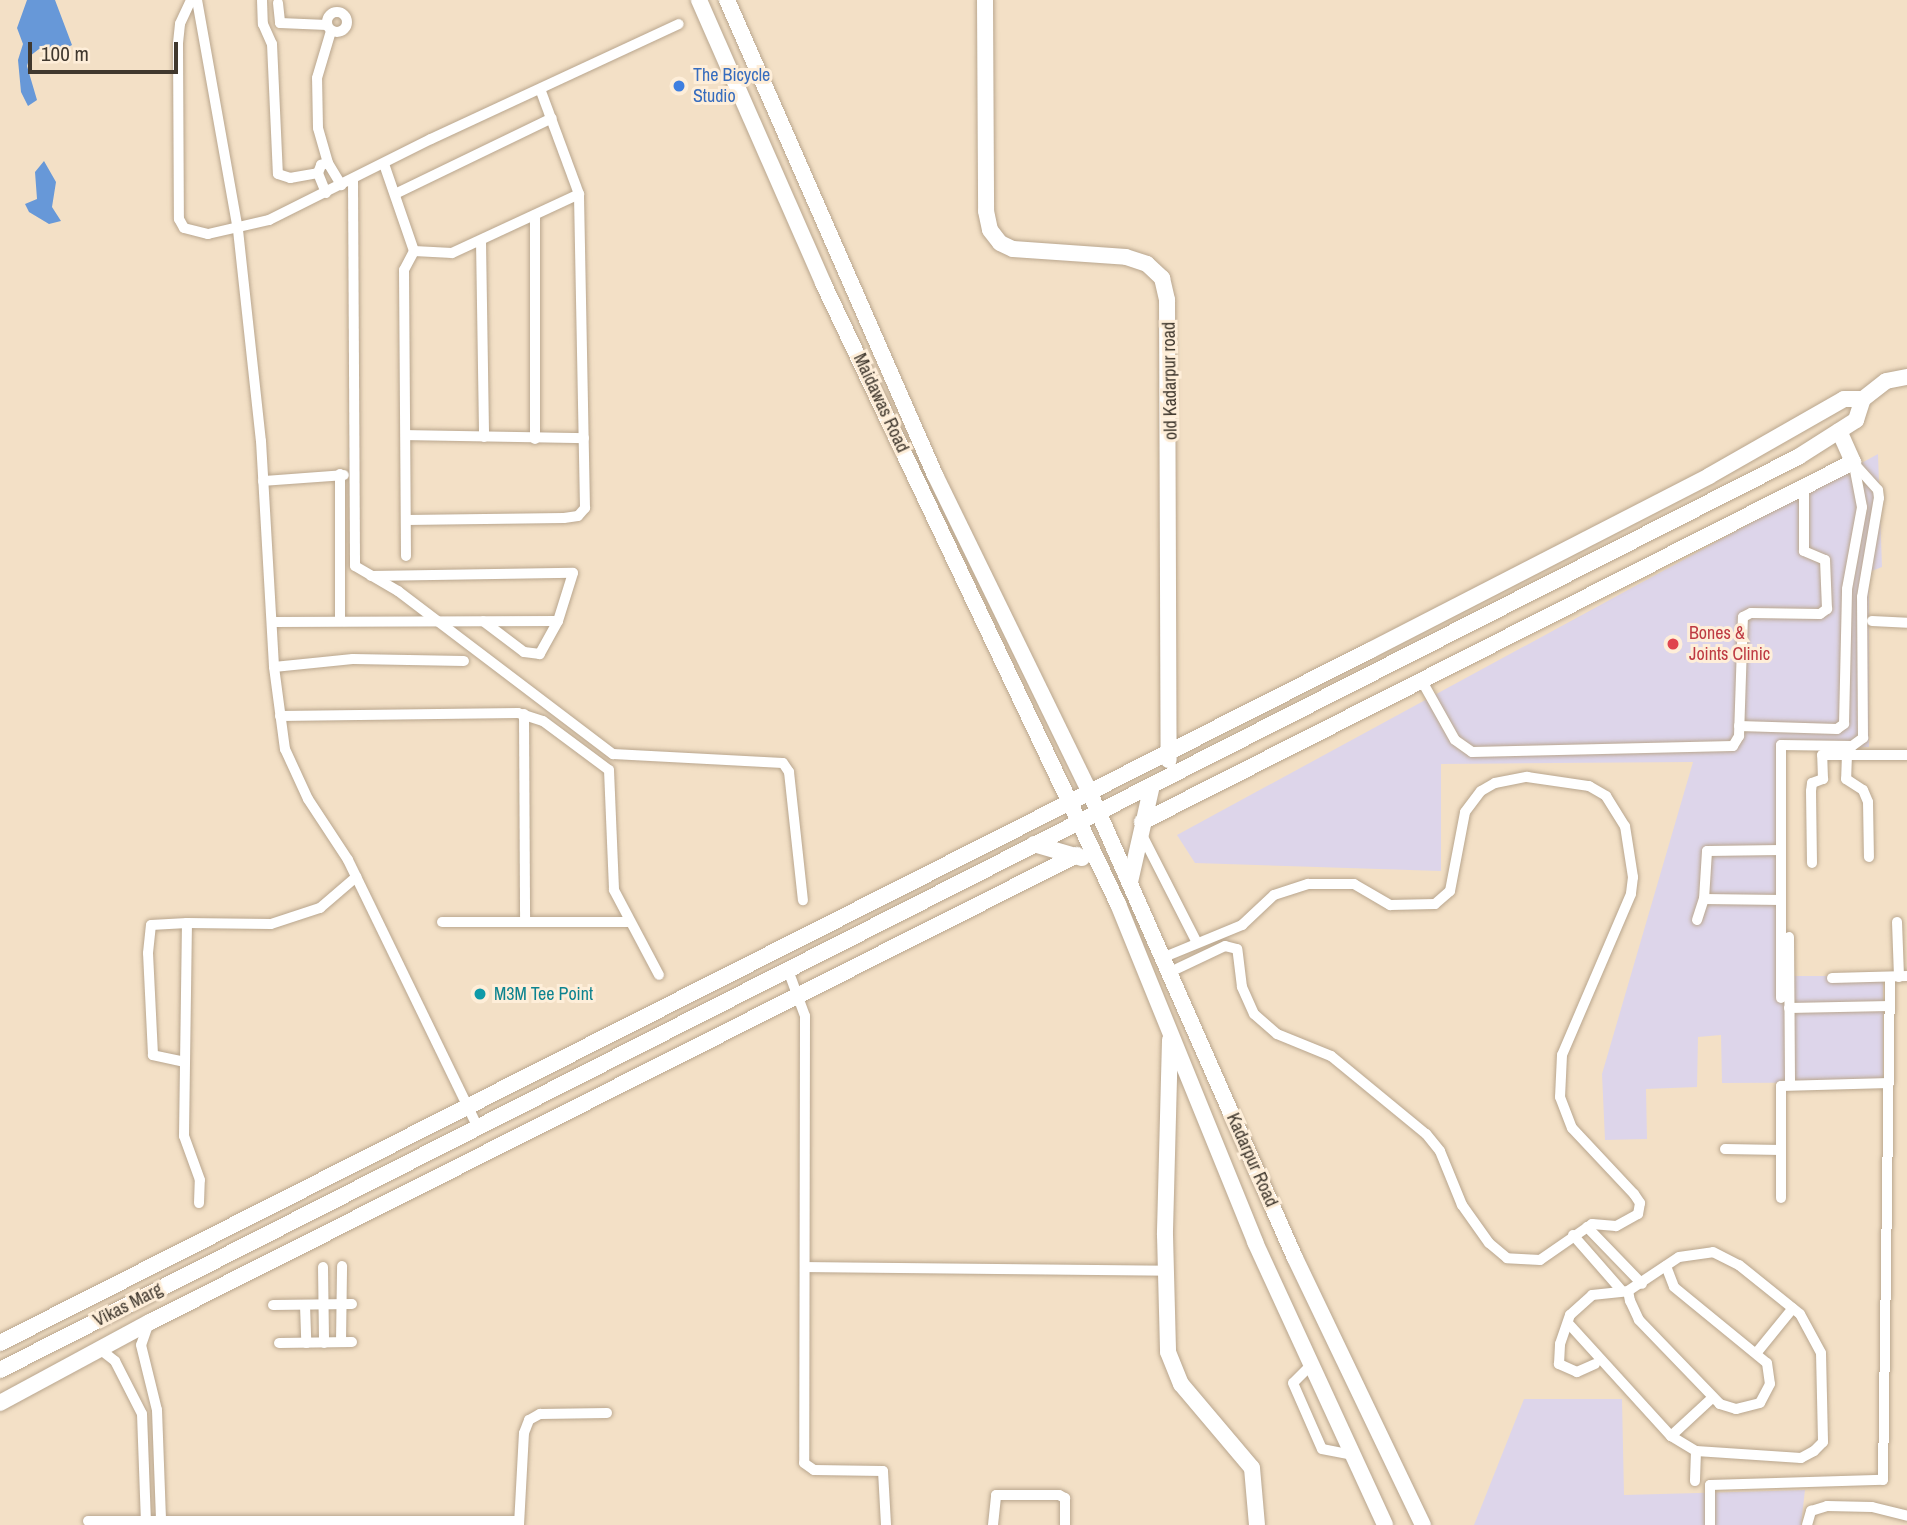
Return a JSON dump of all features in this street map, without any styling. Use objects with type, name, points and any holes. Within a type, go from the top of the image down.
[{"type":"street","points":[[191,0],[180,23],[178,44],[179,219],[184,228],[201,233],[238,230],[270,220],[680,24]]},
{"type":"street","points":[[197,0],[238,230],[263,481],[274,667],[285,749],[299,781],[356,877],[477,1126]]},
{"type":"street","points":[[262,0],[264,23],[272,44],[274,153],[278,174],[290,178],[318,173]]},
{"type":"street","points":[[278,3],[280,23],[346,28],[346,18],[338,12],[336,0]]},
{"type":"street","name":"Maidawas Road","points":[[699,0],[823,283],[1070,802]]},
{"type":"street","name":"Maidawas Road","points":[[727,0],[935,475],[1089,791]]},
{"type":"street","name":"old Kadarpur road","points":[[985,0],[986,212],[990,230],[1000,243],[1013,249],[1126,257],[1147,264],[1162,278],[1167,300],[1169,776]]},
{"type":"street","points":[[338,12],[329,16],[329,28],[317,78],[318,128],[328,163],[341,185]]},
{"type":"street","points":[[406,520],[578,516],[587,499],[579,194],[541,91]]},
{"type":"street","points":[[395,194],[552,118]]},
{"type":"street","points":[[326,193],[318,173],[321,165],[328,163]]},
{"type":"street","points":[[384,164],[414,251],[404,270],[408,435],[406,555]]},
{"type":"street","points":[[354,179],[353,560],[369,576],[438,621],[613,754],[783,763],[789,772],[803,900]]},
{"type":"street","points":[[414,251],[452,253],[579,194]]},
{"type":"street","points":[[535,215],[535,439]]},
{"type":"street","points":[[481,241],[484,437]]},
{"type":"street","points":[[1739,726],[1837,729],[1844,724],[1847,589],[1862,507],[1853,462],[1839,431],[1856,421],[1863,399],[1886,381],[1907,377]]},
{"type":"street","points":[[0,1343],[1709,476],[1844,399],[1863,399]]},
{"type":"street","name":"Vikas Marg","points":[[0,1370],[255,1238],[1621,547],[1839,431]]},
{"type":"street","points":[[408,435],[584,438]]},
{"type":"street","points":[[1141,827],[1853,462]]},
{"type":"street","points":[[1781,998],[1781,745],[1852,746],[1865,732],[1862,597],[1879,498],[1878,490],[1853,462]]},
{"type":"street","points":[[340,474],[340,621]]},
{"type":"street","points":[[263,481],[354,475]]},
{"type":"street","points":[[1423,683],[1455,740],[1472,752],[1733,746],[1739,726],[1743,617],[1751,612],[1820,614],[1827,609],[1825,560],[1804,551],[1804,488]]},
{"type":"street","points":[[1621,547],[1635,575]]},
{"type":"street","points":[[1598,558],[1613,586]]},
{"type":"street","points":[[369,576],[568,570],[574,579],[546,650],[534,655],[483,621]]},
{"type":"street","points":[[1505,606],[1518,635]]},
{"type":"street","points":[[272,622],[558,621]]},
{"type":"street","points":[[1872,621],[1907,623]]},
{"type":"street","points":[[274,667],[354,659],[464,661]]},
{"type":"street","points":[[280,716],[524,714],[543,721],[609,770],[611,874],[630,922],[659,975]]},
{"type":"street","points":[[524,714],[525,922]]},
{"type":"street","points":[[1847,754],[1847,782],[1863,789],[1868,802],[1869,857]]},
{"type":"street","points":[[1812,863],[1812,783],[1823,779],[1822,755],[1907,755]]},
{"type":"street","points":[[1527,777],[1565,779],[1605,796],[1625,826],[1632,861],[1631,894],[1562,1055],[1560,1097],[1572,1128],[1626,1182],[1640,1203],[1638,1213],[1624,1223],[1587,1227],[1534,1261],[1515,1261],[1499,1252],[1462,1205],[1440,1151],[1426,1134],[1331,1056],[1277,1034],[1261,1021],[1247,1000],[1237,949],[1226,946],[1199,957],[1166,965],[1194,944],[1250,921],[1280,892],[1308,884],[1354,884],[1390,905],[1402,906],[1442,900],[1456,874],[1465,812],[1481,791],[1495,783],[1527,777]]},
{"type":"street","points":[[1130,882],[1152,785]]},
{"type":"street","name":"Kadarpur Road","points":[[1089,791],[1295,1258],[1423,1525]]},
{"type":"street","name":"Kadarpur Road","points":[[1070,802],[1104,873],[1269,1273],[1385,1525]]},
{"type":"street","points":[[1141,827],[1194,944]]},
{"type":"street","points":[[1034,844],[1077,855],[1104,873]]},
{"type":"street","points":[[1697,920],[1704,899],[1707,851],[1781,850]]},
{"type":"street","points":[[0,1403],[150,1322],[801,997],[1077,855]]},
{"type":"street","points":[[185,1062],[153,1055],[148,953],[151,925],[271,924],[320,908],[356,877]]},
{"type":"street","points":[[1704,899],[1781,900]]},
{"type":"street","points":[[442,922],[630,922]]},
{"type":"street","points":[[1710,1525],[1710,1485],[1884,1480],[1890,1006],[1899,977],[1897,922]]},
{"type":"street","points":[[187,923],[184,1136],[200,1180],[199,1203]]},
{"type":"street","points":[[1789,937],[1790,1084]]},
{"type":"street","points":[[788,970],[801,997],[805,1267],[804,1463],[814,1470],[883,1471],[886,1525]]},
{"type":"street","points":[[1832,978],[1899,977]]},
{"type":"street","points":[[1789,1008],[1890,1006]]},
{"type":"street","points":[[1170,1030],[1165,1272],[1171,1364],[1181,1384],[1252,1468],[1257,1525]]},
{"type":"street","points":[[1781,1198],[1781,1088],[1790,1084],[1889,1083]]},
{"type":"street","points":[[1725,1149],[1781,1150]]},
{"type":"street","points":[[1587,1227],[1642,1284]]},
{"type":"street","points":[[1573,1235],[1625,1292],[1639,1320],[1712,1399],[1736,1409],[1760,1403],[1769,1390],[1770,1375],[1758,1352],[1674,1287],[1666,1266]]},
{"type":"street","points":[[1568,1322],[1671,1436],[1696,1451],[1801,1458],[1823,1442],[1821,1353],[1793,1308],[1766,1283],[1720,1254],[1685,1254],[1642,1284],[1625,1292],[1592,1295],[1574,1308],[1568,1322],[1560,1344],[1559,1364],[1577,1372],[1595,1364]]},
{"type":"street","points":[[1269,1273],[1295,1258]]},
{"type":"street","points":[[279,1343],[346,1342],[347,1304],[342,1266]]},
{"type":"street","points":[[323,1267],[324,1343]]},
{"type":"street","points":[[805,1267],[1165,1272]]},
{"type":"street","points":[[148,1295],[150,1322],[141,1345],[157,1410],[161,1521]]},
{"type":"street","points":[[273,1306],[347,1304]]},
{"type":"street","points":[[305,1305],[306,1343]]},
{"type":"street","points":[[1758,1352],[1793,1308]]},
{"type":"street","points":[[75,1333],[116,1361],[134,1395],[145,1427],[146,1521]]},
{"type":"street","points":[[1311,1365],[1293,1383],[1322,1449],[1353,1455]]},
{"type":"street","points":[[134,1395],[150,1387]]},
{"type":"street","points":[[1671,1436],[1712,1399]]},
{"type":"street","points":[[89,1521],[519,1523],[524,1433],[529,1420],[540,1414],[607,1413]]},
{"type":"street","points":[[1695,1481],[1696,1451]]},
{"type":"street","points":[[993,1525],[996,1496],[1059,1495],[1065,1497],[1065,1525]]},
{"type":"street","points":[[1807,1525],[1811,1511],[1827,1506],[1872,1507],[1907,1516]]},
{"type":"shaded area","points":[[1878,454],[1882,567],[1869,572],[1869,747],[1778,749],[1785,976],[1883,976],[1883,1082],[1722,1083],[1721,1035],[1698,1037],[1697,1087],[1646,1089],[1647,1139],[1605,1140],[1602,1074],[1693,762],[1441,764],[1441,871],[1195,863],[1177,835]]},
{"type":"shaded area","points":[[1524,1399],[1622,1399],[1624,1495],[1805,1490],[1801,1525],[1474,1525]]},
{"type":"water","points":[[27,0],[55,0],[72,45],[59,52],[39,49],[30,56],[27,66],[37,100],[28,106],[21,92],[18,60],[23,44],[17,28]]},
{"type":"water","points":[[44,161],[56,182],[52,207],[61,221],[49,224],[29,212],[25,204],[37,199],[35,172]]},
{"type":"place","name":"The Bicycle Studio","points":[[679,86]]},
{"type":"place","name":"Bones & Joints Clinic","points":[[1673,644]]},
{"type":"place","name":"M3M Tee Point","points":[[480,994]]}]
